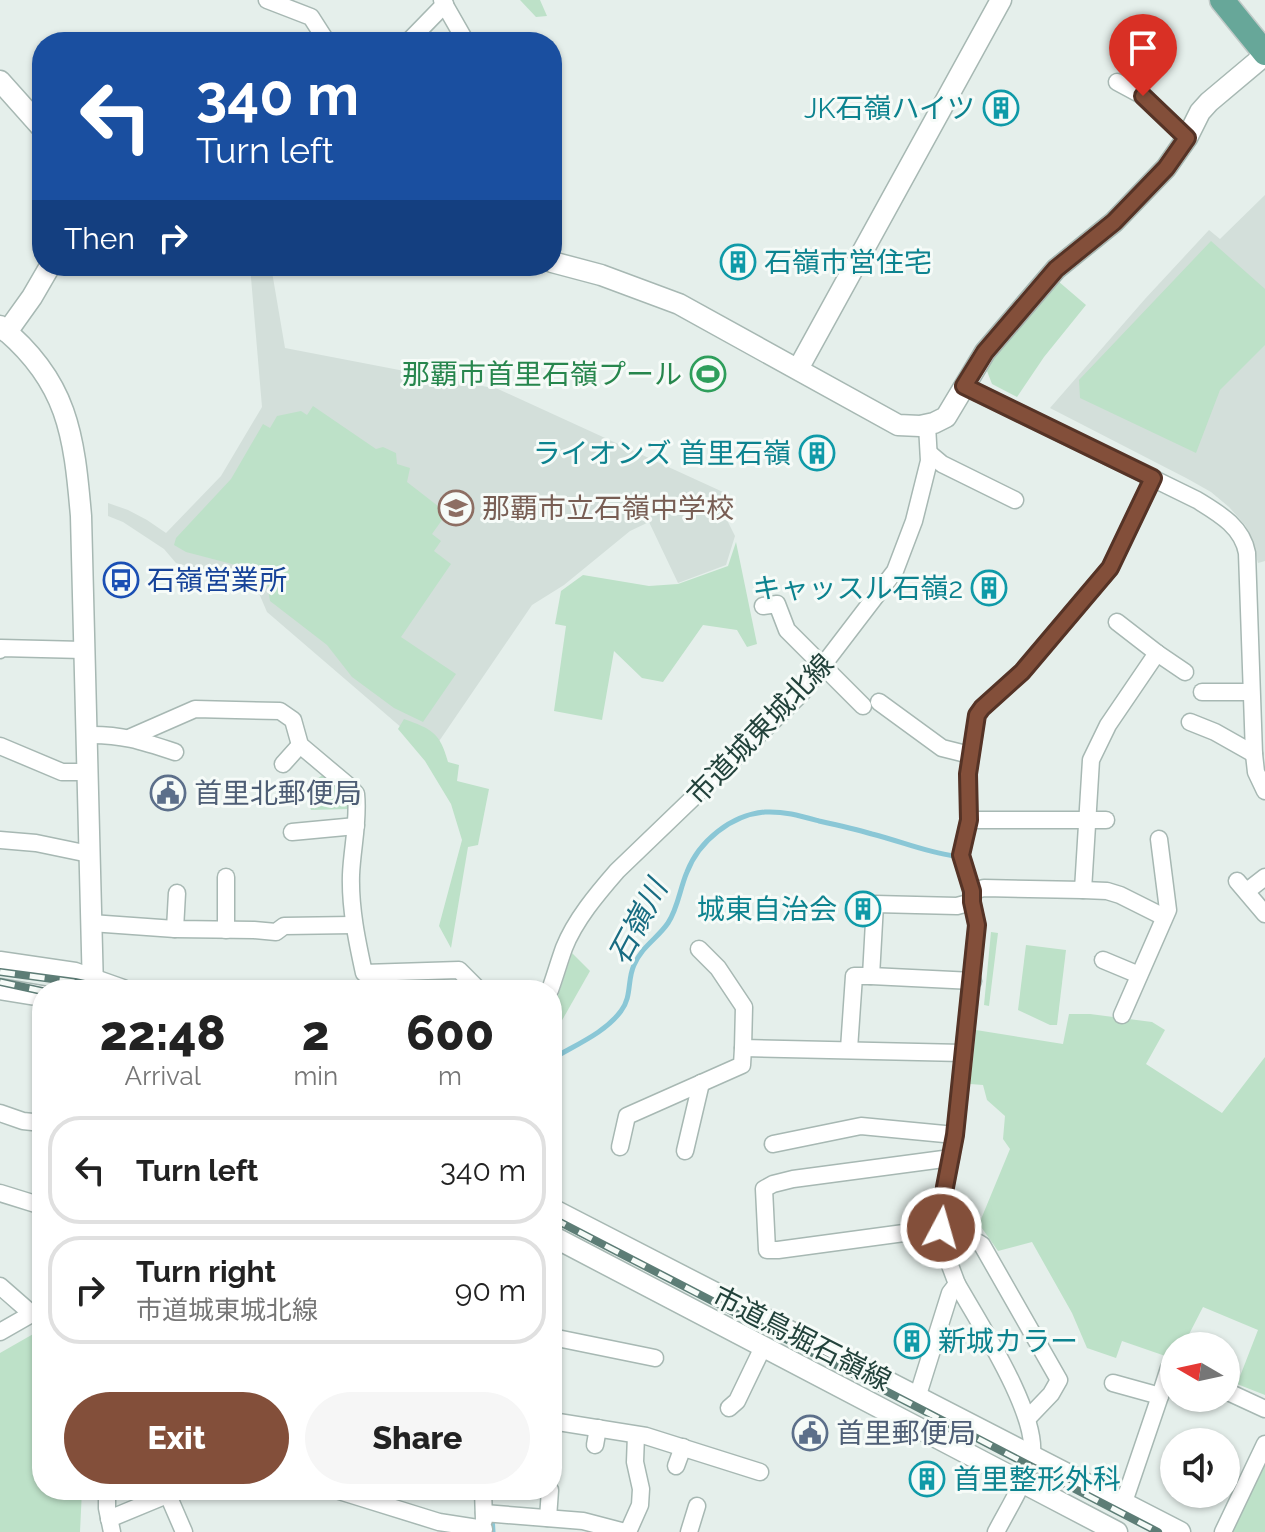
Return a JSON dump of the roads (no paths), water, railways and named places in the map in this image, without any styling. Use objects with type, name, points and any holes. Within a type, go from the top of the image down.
[{"type":"main road","points":[[1222,0],[1265,54]]},
{"type":"street","points":[[267,0],[311,17],[321,32]]},
{"type":"street","points":[[798,369],[1001,0]]},
{"type":"street","points":[[417,32],[444,2],[460,32]]},
{"type":"street","points":[[562,265],[601,275],[679,304],[898,425],[927,425],[946,417],[985,352],[1056,269],[1114,222],[1166,168],[1200,112],[1265,54]]},
{"type":"street","points":[[0,81],[32,117]]},
{"type":"street","points":[[1117,82],[1143,96],[1187,138]]},
{"type":"street","points":[[44,276],[32,297],[4,329],[37,362],[52,385],[76,459],[81,516],[93,980]]},
{"type":"street","points":[[964,386],[1197,500],[1240,533],[1251,552],[1258,765],[1265,791]]},
{"type":"street","name":"市道城東城北線","points":[[553,980],[572,932],[600,890],[801,694],[895,571],[914,521],[929,461],[927,425]]},
{"type":"street","points":[[929,453],[942,464],[1015,500]]},
{"type":"street","points":[[996,1532],[1032,1457],[1031,1431],[1007,1374],[957,1284],[941,1236],[973,981],[977,925],[961,855],[969,820],[968,774],[974,724],[982,708],[1022,672],[1110,568],[1153,478]]},
{"type":"street","points":[[763,606],[777,604],[787,630],[823,668],[871,704],[942,748],[970,755]]},
{"type":"street","points":[[1117,622],[1185,672]]},
{"type":"street","points":[[0,650],[83,650]]},
{"type":"street","points":[[1083,890],[1091,760],[1108,725],[1157,653]]},
{"type":"street","points":[[1202,692],[1255,680]]},
{"type":"street","points":[[131,737],[195,709],[280,711],[293,720],[300,745],[356,794],[351,875],[353,925],[364,973],[459,970],[469,980]]},
{"type":"street","points":[[1190,722],[1215,732],[1258,765]]},
{"type":"street","points":[[86,735],[131,737],[175,752]]},
{"type":"street","points":[[283,764],[300,745]]},
{"type":"street","points":[[0,746],[62,772],[87,772]]},
{"type":"street","points":[[969,820],[1106,820]]},
{"type":"street","points":[[292,832],[356,826]]},
{"type":"street","points":[[1122,1015],[1168,910],[1159,839]]},
{"type":"street","points":[[0,840],[36,843],[89,854]]},
{"type":"street","points":[[226,877],[226,930]]},
{"type":"street","points":[[1265,877],[1242,886],[1265,914]]},
{"type":"street","points":[[871,976],[875,904],[957,906],[984,888],[1107,891],[1164,917]]},
{"type":"street","points":[[175,929],[177,893]]},
{"type":"street","points":[[91,923],[276,932],[284,926],[353,925]]},
{"type":"street","points":[[620,1147],[620,1119],[742,1065],[744,1007],[718,968],[699,949]]},
{"type":"street","points":[[1103,960],[1139,975]]},
{"type":"street","points":[[0,962],[59,969],[84,980]]},
{"type":"street","points":[[849,1049],[854,976],[973,981]]},
{"type":"street","points":[[0,989],[32,994]]},
{"type":"street","points":[[743,1048],[963,1053]]},
{"type":"street","points":[[685,1151],[701,1083]]},
{"type":"street","points":[[0,1113],[32,1122]]},
{"type":"street","points":[[773,1144],[861,1126],[955,1135]]},
{"type":"street","points":[[951,1158],[773,1184],[764,1189],[767,1250],[941,1236],[977,1241],[1059,1380],[1051,1394],[1028,1418]]},
{"type":"street","points":[[0,1193],[32,1203]]},
{"type":"street","name":"市道鳥堀石嶺線","points":[[562,1214],[1180,1532]]},
{"type":"street","name":"市道鳥堀石嶺線","points":[[562,1241],[1117,1532]]},
{"type":"street","points":[[917,1398],[950,1293],[957,1284]]},
{"type":"street","points":[[0,1286],[32,1308]]},
{"type":"street","points":[[0,1332],[32,1314]]},
{"type":"street","points":[[562,1340],[625,1359],[655,1358]]},
{"type":"street","points":[[729,1408],[737,1401],[763,1347]]},
{"type":"street","points":[[1113,1382],[1160,1396],[1124,1502]]},
{"type":"street","points":[[1240,1397],[1265,1409]]},
{"type":"street","points":[[562,1425],[596,1437],[636,1435],[760,1472]]},
{"type":"street","points":[[368,1500],[439,1522],[548,1518],[583,1521],[626,1532],[640,1505],[641,1489],[635,1462],[636,1435]]},
{"type":"street","points":[[1223,1532],[1265,1444]]},
{"type":"street","points":[[676,1466],[683,1447]]},
{"type":"street","points":[[108,1500],[110,1526],[159,1500]]},
{"type":"street","points":[[176,1500],[184,1532]]},
{"type":"street","points":[[485,1500],[488,1520]]},
{"type":"street","points":[[548,1518],[549,1500]]},
{"type":"street","points":[[689,1532],[697,1506]]},
{"type":"waterway","name":"石嶺川","points":[[562,1053],[598,1032],[621,1011],[627,1000],[634,965],[671,917],[692,861],[708,840],[740,818],[765,812],[786,813],[954,856]]},
{"type":"waterway","name":"石嶺川","points":[[492,1515],[493,1532]]},
{"type":"railway","points":[[0,972],[60,980]]},
{"type":"railway","points":[[0,982],[32,989]]},
{"type":"railway","points":[[562,1223],[1158,1532]]},
{"type":"place","name":"JK石嶺ハイツ","points":[[1001,108]]},
{"type":"place","name":"石嶺市営住宅","points":[[738,262]]},
{"type":"place","name":"那覇市首里石嶺プール","points":[[708,374]]},
{"type":"place","name":"ライオンズ 首里石嶺","points":[[817,453]]},
{"type":"place","name":"那覇市立石嶺中学校","points":[[456,508]]},
{"type":"place","name":"石嶺営業所","points":[[121,580]]},
{"type":"place","name":"キャッスル石嶺2","points":[[989,588]]},
{"type":"place","name":"首里北郵便局","points":[[168,793]]},
{"type":"place","name":"城東自治会","points":[[863,909]]},
{"type":"place","name":"新城カラー","points":[[912,1341]]},
{"type":"place","name":"首里郵便局","points":[[810,1433]]},
{"type":"place","name":"首里整形外科","points":[[927,1479]]}]
